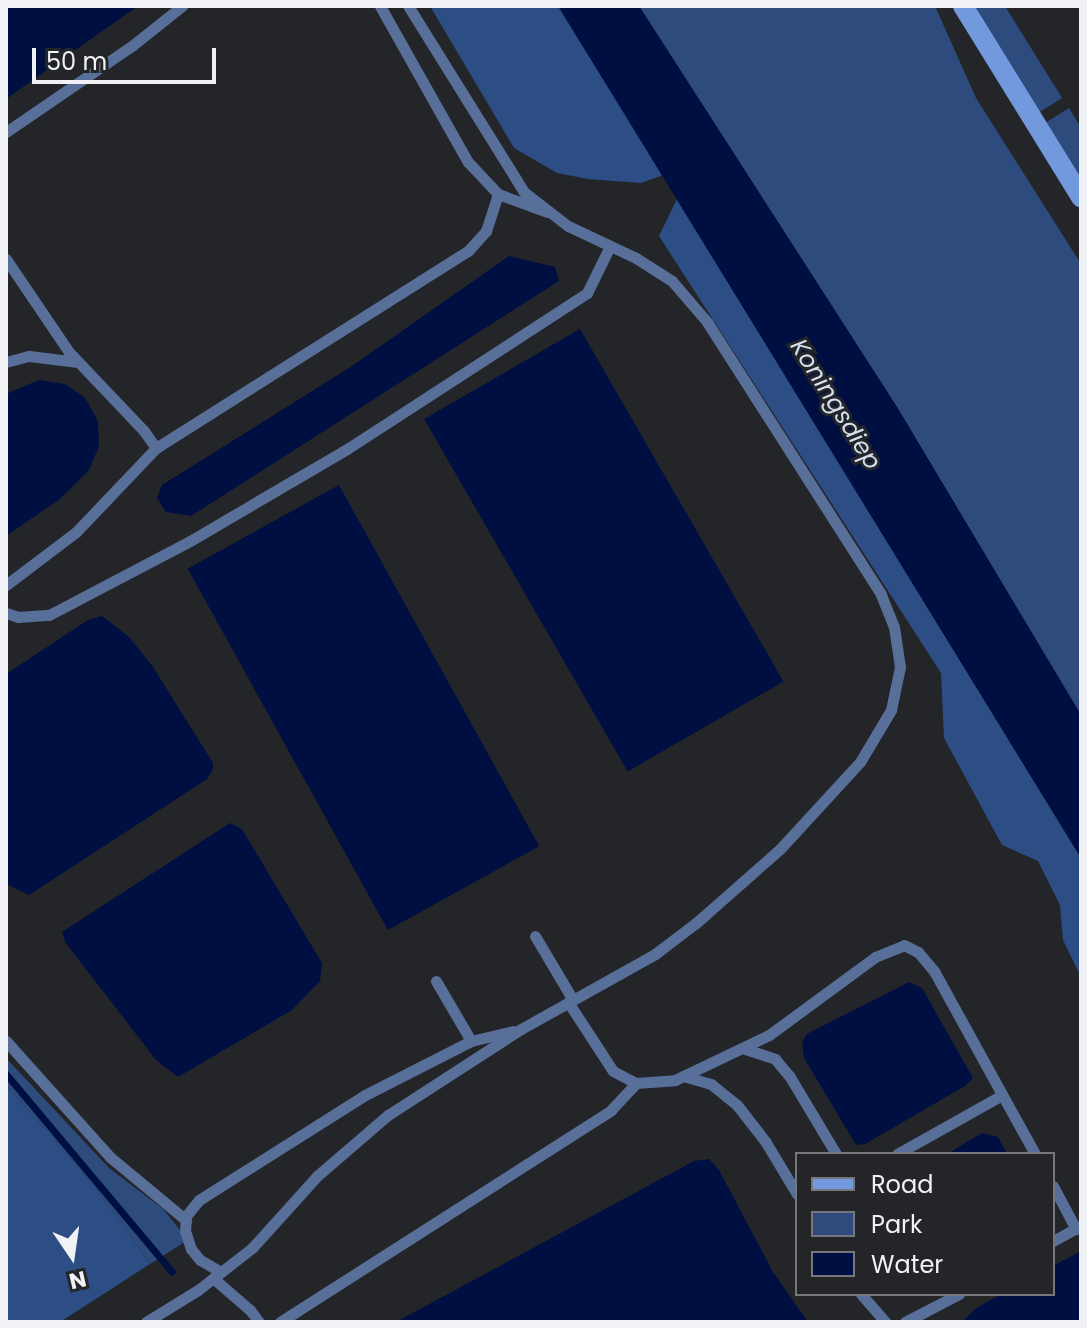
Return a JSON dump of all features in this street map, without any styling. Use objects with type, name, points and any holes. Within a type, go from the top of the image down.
[{"type":"street","points":[[963,6],[1081,197]]},
{"type":"lane","points":[[6,132],[182,6]]},
{"type":"lane","points":[[380,6],[468,162],[498,194],[527,208],[552,213]]},
{"type":"lane","points":[[146,1322],[252,1248],[317,1176],[388,1115],[521,1029],[655,954],[780,849],[860,762],[891,710],[900,667],[894,627],[881,594],[708,323],[672,281],[568,226],[524,192],[408,6]]},
{"type":"lane","points":[[6,585],[76,532],[156,448],[468,251],[486,231],[498,194]]},
{"type":"lane","points":[[6,613],[18,617],[49,615],[190,541],[347,449],[587,293],[610,246]]},
{"type":"lane","points":[[6,259],[46,322],[156,448]]},
{"type":"lane","points":[[6,362],[29,356],[79,362]]},
{"type":"lane","points":[[535,936],[613,1071],[636,1083],[683,1076],[745,1049],[825,997],[875,957],[889,948],[904,945],[918,952],[934,971],[1034,1152]]},
{"type":"lane","points":[[436,981],[471,1041]]},
{"type":"lane","points":[[186,1220],[199,1200],[365,1095],[471,1041],[521,1029]]},
{"type":"lane","points":[[6,1041],[110,1157],[186,1220],[191,1249],[259,1322]]},
{"type":"lane","points":[[745,1049],[775,1059],[790,1077],[835,1152]]},
{"type":"lane","points":[[683,1076],[711,1084],[737,1105],[765,1141],[795,1191]]},
{"type":"lane","points":[[280,1322],[611,1110],[636,1083]]},
{"type":"lane","points":[[901,1152],[1002,1095]]},
{"type":"lane","points":[[1055,1189],[1078,1227],[1055,1240]]},
{"type":"lane","points":[[863,1296],[885,1322]]},
{"type":"lane","points":[[905,1322],[955,1296]]},
{"type":"green space","points":[[639,6],[935,6],[976,98],[1081,264],[1081,715],[897,407]]},
{"type":"green space","points":[[971,6],[1005,6],[1062,98],[1038,113]]},
{"type":"green space","points":[[1069,108],[1081,128],[1081,181],[1045,123]]},
{"type":"green space","points":[[6,1058],[109,1168],[163,1209],[188,1240],[150,1264],[90,1180],[6,1085]]},
{"type":"shaded area","points":[[430,6],[558,6],[663,175],[641,183],[588,179],[557,173],[514,148]]},
{"type":"shaded area","points":[[677,199],[1081,858],[1081,977],[1063,940],[1060,905],[1038,861],[1002,845],[944,738],[941,673],[659,236]]},
{"type":"shaded area","points":[[6,1085],[90,1180],[150,1264],[60,1322],[6,1322]]},
{"type":"water","points":[[6,6],[138,6],[6,99]]},
{"type":"water","name":"Koningsdiep","points":[[558,6],[639,6],[897,407],[1081,715],[1081,858]]},
{"type":"water","points":[[509,256],[555,267],[559,281],[191,516],[166,512],[157,498],[162,485],[352,366]]},
{"type":"water","points":[[580,329],[784,681],[628,771],[424,419]]},
{"type":"water","points":[[39,380],[65,384],[85,398],[98,421],[99,446],[89,470],[60,499],[6,536],[6,394]]},
{"type":"water","points":[[339,485],[539,846],[388,930],[188,569]]},
{"type":"water","points":[[102,616],[129,637],[153,667],[213,763],[213,769],[207,779],[29,895],[6,884],[6,674],[88,620]]},
{"type":"water","points":[[230,823],[242,829],[322,963],[320,981],[292,1010],[178,1077],[156,1060],[65,942],[62,932]]},
{"type":"water","points":[[909,982],[922,988],[973,1078],[965,1086],[865,1144],[856,1145],[804,1058],[802,1042],[807,1034]]},
{"type":"water","points":[[982,1133],[998,1137],[1006,1152],[950,1152]]},
{"type":"water","points":[[709,1159],[719,1170],[773,1272],[808,1322],[396,1322],[694,1161]]},
{"type":"water","points":[[1081,1251],[1081,1322],[962,1322],[976,1308],[998,1296],[1055,1296],[1055,1265]]},
{"type":"waterway","points":[[6,1074],[172,1272]]}]
